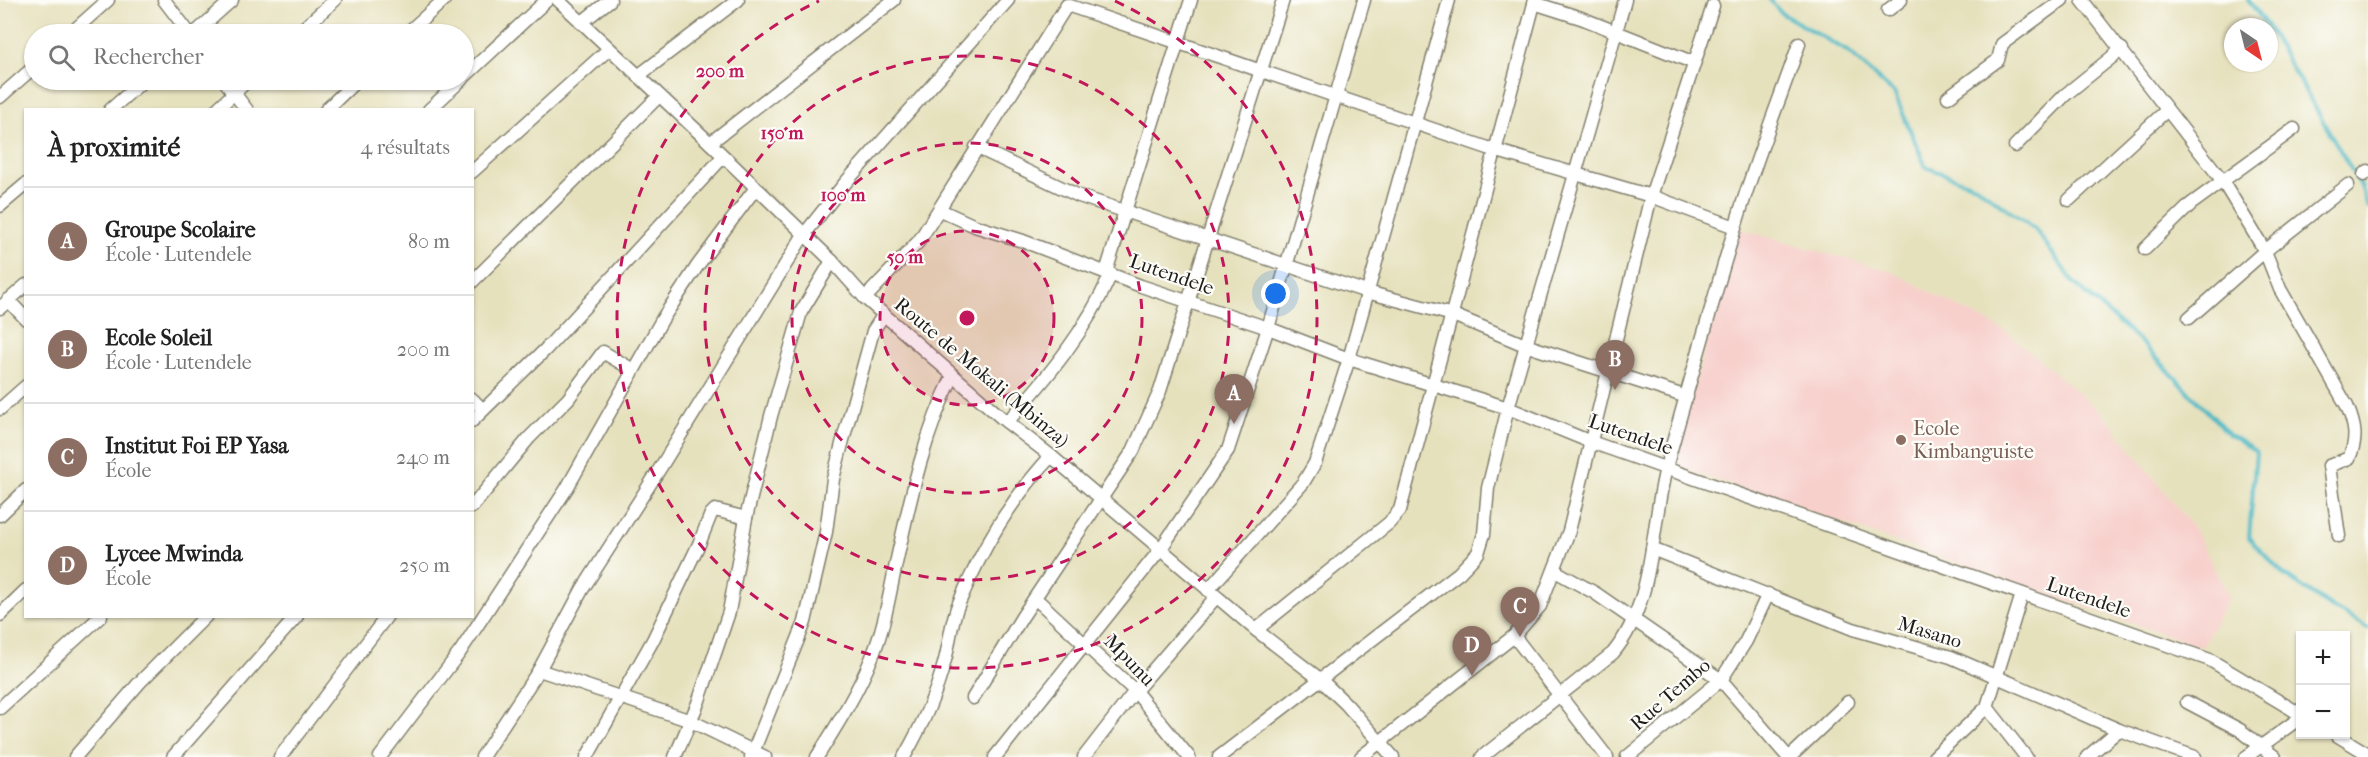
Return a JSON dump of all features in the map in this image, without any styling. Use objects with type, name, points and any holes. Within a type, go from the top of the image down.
[{"type":"street","points":[[81,24],[108,0]]},
{"type":"street","points":[[164,0],[184,24]]},
{"type":"street","points":[[204,24],[232,0]]},
{"type":"street","points":[[308,24],[335,0]]},
{"type":"street","points":[[416,24],[444,0]]},
{"type":"street","points":[[474,67],[547,0]]},
{"type":"street","name":"Route de Mokali (Mbinza)","points":[[558,0],[710,143],[884,314],[953,376],[1051,456],[1212,594],[1321,680],[1394,757]]},
{"type":"street","points":[[581,23],[610,0]]},
{"type":"street","points":[[638,76],[738,0]]},
{"type":"street","points":[[710,143],[894,0]]},
{"type":"street","points":[[482,757],[538,670],[582,590],[695,414],[803,236],[846,182],[1008,0]]},
{"type":"street","points":[[1007,422],[1047,379],[1095,310],[1109,273],[1191,0]]},
{"type":"street","points":[[973,698],[1035,598],[1133,451],[1160,391],[1283,0]]},
{"type":"street","points":[[995,757],[1160,550],[1228,450],[1268,328],[1364,0]]},
{"type":"street","points":[[1084,757],[1303,483],[1315,463],[1349,359],[1449,0]]},
{"type":"street","points":[[1220,757],[1459,573],[1478,553],[1484,534],[1488,488],[1508,408],[1574,171],[1625,0]]},
{"type":"street","points":[[1888,10],[1901,0]]},
{"type":"street","points":[[1948,97],[1998,60],[2002,44],[2062,0]]},
{"type":"street","points":[[2082,0],[2222,180],[2265,251],[2280,289],[2353,421],[2356,438],[2349,458],[2329,466],[2339,536]]},
{"type":"street","points":[[866,297],[919,241],[940,210],[1062,2],[1494,150],[1574,171],[1735,227]]},
{"type":"street","points":[[1256,630],[1389,523],[1400,510],[1435,387],[1494,150],[1534,2],[1692,62]]},
{"type":"street","points":[[1361,757],[1514,636],[1540,606],[1569,531],[1651,196],[1692,62],[1713,6]]},
{"type":"street","points":[[1482,757],[1561,697],[1613,653],[1625,639],[1635,620],[1652,549],[1666,467],[1735,227],[1799,44]]},
{"type":"street","points":[[2015,146],[2065,95],[2122,49]]},
{"type":"street","points":[[474,170],[609,50]]},
{"type":"street","points":[[0,97],[24,76]]},
{"type":"street","points":[[112,108],[133,90]]},
{"type":"street","points":[[232,90],[245,108]]},
{"type":"street","points":[[218,108],[237,90]]},
{"type":"street","points":[[328,108],[347,90]]},
{"type":"street","points":[[431,108],[450,90]]},
{"type":"street","points":[[474,280],[659,96]]},
{"type":"street","points":[[2069,200],[2167,110]]},
{"type":"street","points":[[2145,249],[2191,204],[2294,129]]},
{"type":"street","points":[[976,147],[1079,196],[1367,292],[1453,315],[1525,345],[1687,397]]},
{"type":"street","points":[[474,419],[555,340],[723,158]]},
{"type":"street","points":[[2189,318],[2265,251],[2348,185]]},
{"type":"street","points":[[0,206],[24,186]]},
{"type":"street","points":[[380,757],[430,694],[466,642],[567,488],[633,370],[698,265],[755,189]]},
{"type":"street","name":"Lutendele","points":[[940,210],[975,226],[1141,286],[1268,328],[1349,359],[1508,408],[1591,442],[2210,660],[2296,713]]},
{"type":"street","points":[[675,757],[691,721],[729,612],[746,518],[771,416],[801,312],[832,261]]},
{"type":"street","points":[[24,287],[4,304],[24,318]]},
{"type":"street","points":[[538,670],[691,721],[757,755],[805,622],[826,532],[833,480],[843,440],[873,331],[884,314]]},
{"type":"street","points":[[474,505],[530,438],[568,399],[603,352],[633,370]]},
{"type":"street","points":[[818,757],[850,703],[872,657],[886,609],[915,475],[941,399],[953,376]]},
{"type":"street","points":[[0,409],[24,388]]},
{"type":"street","points":[[474,401],[483,410]]},
{"type":"street","points":[[904,757],[923,724],[934,694],[959,602],[998,524],[1020,489],[1051,456]]},
{"type":"street","points":[[0,514],[24,492]]},
{"type":"street","points":[[587,757],[657,631],[711,514],[715,510],[746,518]]},
{"type":"street","name":"Masano","points":[[1652,549],[1853,628],[1951,657],[2119,730],[2195,757]]},
{"type":"street","points":[[1555,571],[1635,620],[1721,680],[1789,757],[1848,702]]},
{"type":"street","points":[[0,615],[24,592]]},
{"type":"street","name":"Rue Tembo","points":[[1627,757],[1721,680],[1746,641],[1767,594]]},
{"type":"street","points":[[1934,757],[1988,707],[2022,594]]},
{"type":"street","name":"Mpunu","points":[[1035,598],[1135,691],[1189,757]]},
{"type":"street","points":[[0,708],[98,618]]},
{"type":"street","points":[[75,757],[140,682],[204,618]]},
{"type":"street","points":[[173,757],[295,618]]},
{"type":"street","points":[[280,757],[385,618]]},
{"type":"street","points":[[1514,636],[1607,757]]},
{"type":"street","points":[[2187,702],[2240,730],[2275,757]]},
{"type":"street","points":[[1988,707],[2026,757]]},
{"type":"street","points":[[2246,757],[2296,720]]},
{"type":"street","points":[[2087,757],[2119,730]]},
{"type":"street","points":[[2342,739],[2368,754]]},
{"type":"shaded area","name":"Ecole Kimbanguiste","points":[[1740,229],[1890,271],[2008,333],[2105,416],[2194,529],[2229,597],[2202,647],[1671,464]]},
{"type":"waterway","points":[[1770,0],[1781,13],[1847,51],[1894,93],[1926,167],[1976,186],[2035,229],[2073,282],[2145,346],[2230,435],[2256,452],[2249,538],[2283,574],[2333,608],[2368,628]]},
{"type":"waterway","points":[[2248,0],[2261,18]]},
{"type":"waterway","points":[[2278,44],[2361,186],[2368,207]]},
{"type":"place","name":"Ecole Soleil","points":[[1615,390]]},
{"type":"place","name":"Groupe Scolaire","points":[[1234,424]]},
{"type":"place","name":"Ecole Kimbanguiste","points":[[1901,440]]},
{"type":"place","name":"Institut Foi EP Yasa","points":[[1520,637]]},
{"type":"place","name":"Lycee Mwinda","points":[[1472,676]]}]
